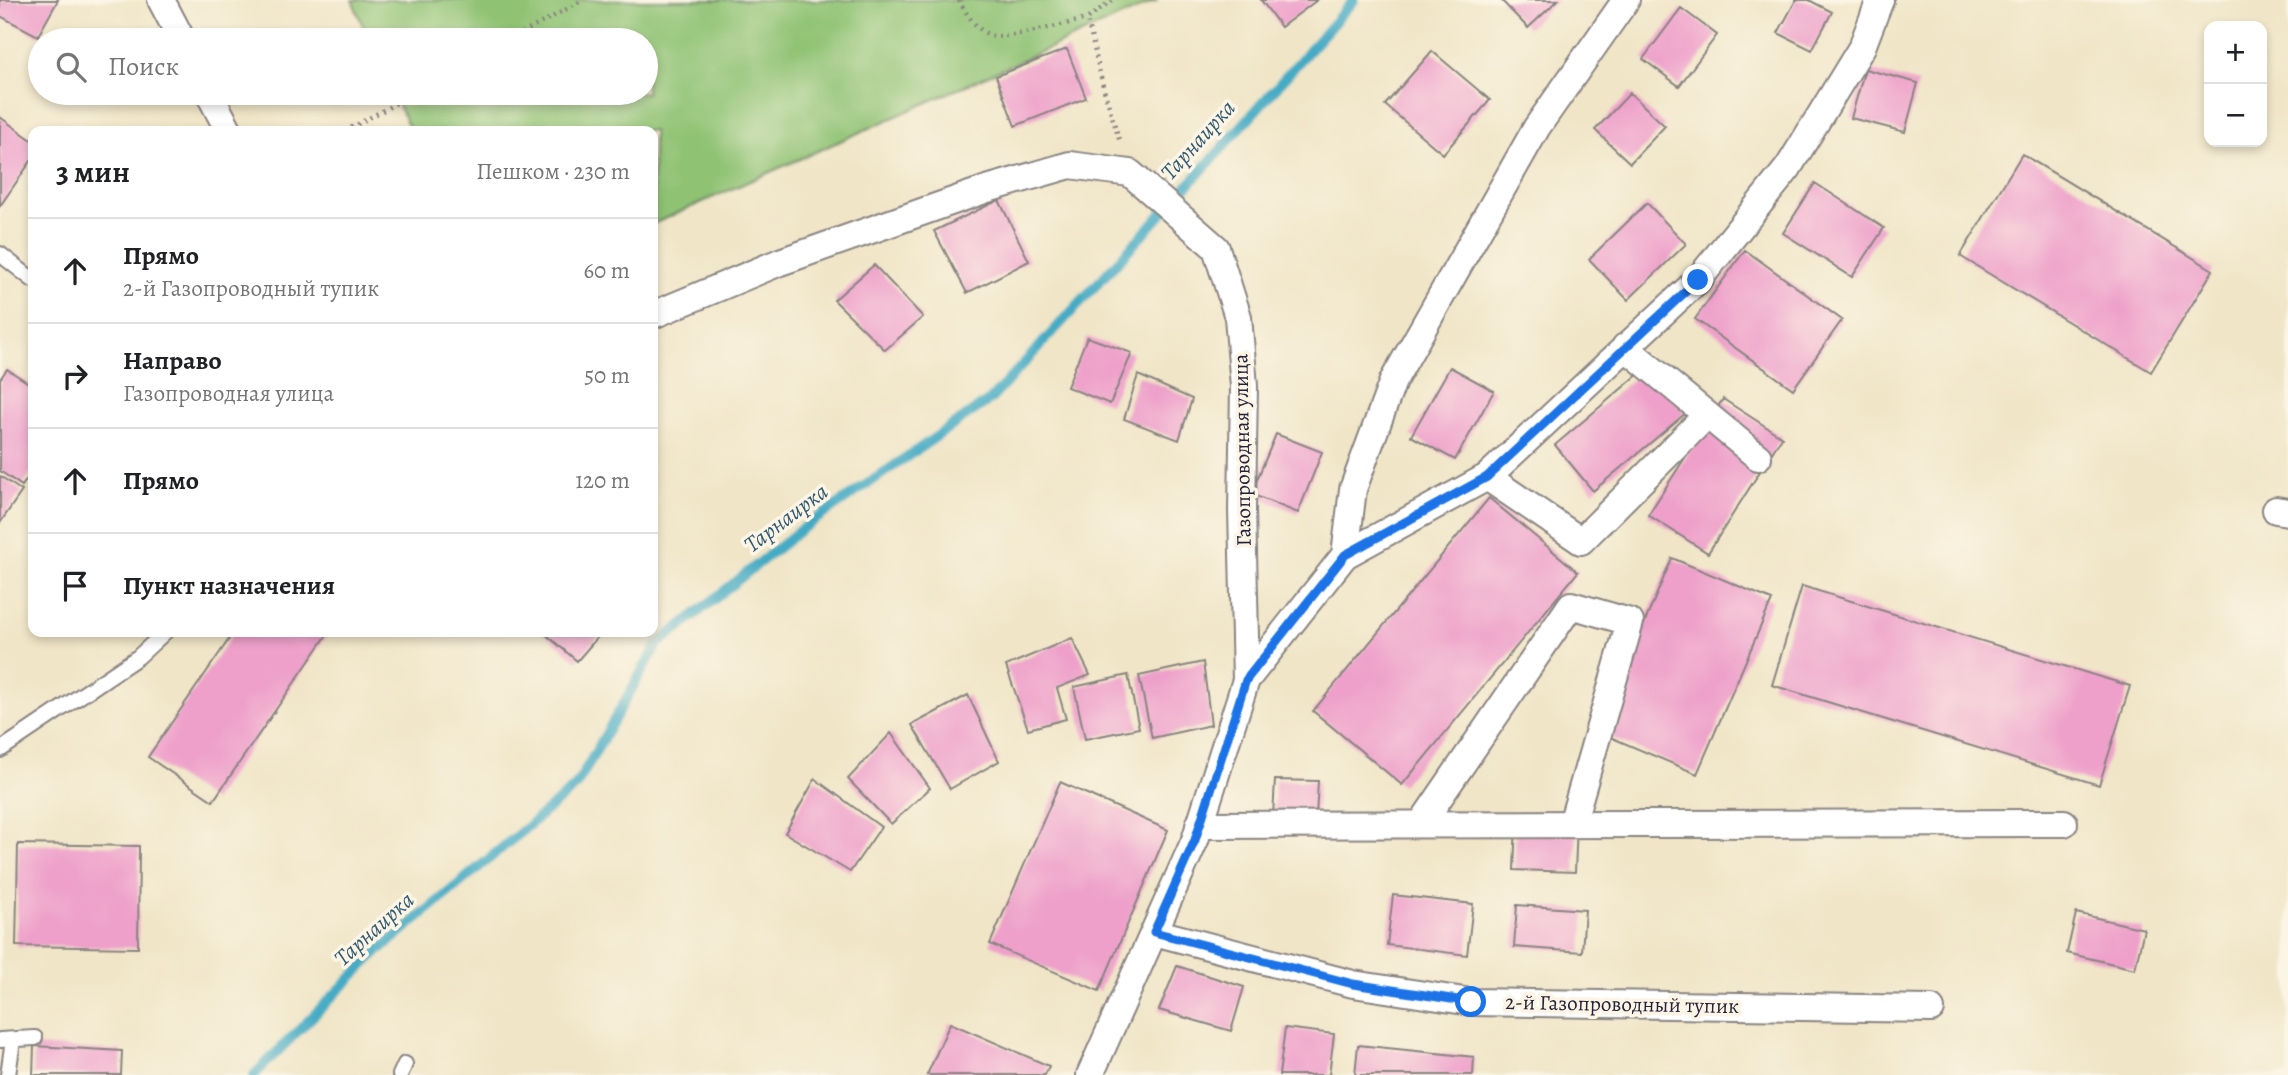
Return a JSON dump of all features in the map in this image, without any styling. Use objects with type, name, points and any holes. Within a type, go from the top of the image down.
[{"type":"street","points":[[161,0],[175,28]]},
{"type":"street","points":[[1345,555],[1353,489],[1393,381],[1537,127],[1626,0]]},
{"type":"street","points":[[1246,680],[1345,555],[1487,477],[1698,280],[1788,168],[1862,47],[1880,0]]},
{"type":"street","points":[[215,105],[226,126]]},
{"type":"street","points":[[658,313],[780,262],[987,189],[1070,165],[1130,173]]},
{"type":"street","name":"Газопроводная улица","points":[[1090,1075],[1199,825],[1246,680],[1242,510],[1244,386],[1238,317],[1216,248],[1130,173]]},
{"type":"street","points":[[1625,347],[1758,457]]},
{"type":"street","points":[[1487,477],[1581,541],[1707,415]]},
{"type":"street","points":[[1421,824],[1571,605],[1630,622],[1572,824]]},
{"type":"street","points":[[1199,825],[2064,823]]},
{"type":"street","name":"2-й Газопроводный тупик","points":[[1154,932],[1353,984],[1471,1002],[1931,1009]]},
{"type":"lane","points":[[0,254],[28,276]]},
{"type":"lane","points":[[0,750],[138,657],[160,637]]},
{"type":"lane","points":[[8,1075],[6,1040],[34,1038]]},
{"type":"path","points":[[532,28],[583,0]]},
{"type":"path","points":[[958,0],[978,28],[992,36],[1087,19],[1112,0]]},
{"type":"path","points":[[1087,19],[1104,90],[1130,173]]},
{"type":"path","points":[[354,126],[393,105]]},
{"type":"green space","points":[[352,0],[1158,0],[658,222],[658,126],[408,126],[398,105],[658,105],[658,28],[364,28]]},
{"type":"building","points":[[0,0],[58,0],[42,28],[28,28],[28,31],[0,16]]},
{"type":"building","points":[[1261,0],[1317,0],[1281,27]]},
{"type":"building","points":[[1501,0],[1558,0],[1528,28]]},
{"type":"building","points":[[1796,0],[1809,0],[1832,12],[1812,50],[1778,33]]},
{"type":"building","points":[[1681,8],[1717,35],[1679,86],[1643,59]]},
{"type":"building","points":[[1067,49],[1086,98],[1015,126],[996,76]]},
{"type":"building","points":[[1432,51],[1490,100],[1443,154],[1385,105]]},
{"type":"building","points":[[1865,69],[1918,83],[1905,132],[1851,118]]},
{"type":"building","points":[[1630,93],[1665,126],[1630,163],[1595,130]]},
{"type":"building","points":[[0,117],[28,137],[28,165],[0,206]]},
{"type":"building","points":[[2022,154],[2213,270],[2151,372],[1960,256]]},
{"type":"building","points":[[1815,183],[1884,228],[1852,277],[1783,233]]},
{"type":"building","points":[[999,200],[1029,261],[967,293],[934,231]]},
{"type":"building","points":[[1647,203],[1686,244],[1628,300],[1589,259]]},
{"type":"building","points":[[1745,250],[1842,320],[1793,389],[1695,319]]},
{"type":"building","points":[[874,265],[923,317],[885,350],[834,300]]},
{"type":"building","points":[[1087,337],[1132,353],[1110,404],[1067,387]]},
{"type":"building","points":[[1450,367],[1494,391],[1455,460],[1411,436]]},
{"type":"building","points":[[1647,367],[1686,413],[1593,491],[1555,445]]},
{"type":"building","points":[[7,369],[28,383],[28,477],[22,486],[0,471],[0,379]]},
{"type":"building","points":[[1138,375],[1192,399],[1179,440],[1124,419]]},
{"type":"building","points":[[1723,399],[1782,437],[1708,553],[1648,515]]},
{"type":"building","points":[[1276,434],[1322,452],[1298,513],[1251,494]]},
{"type":"building","points":[[0,476],[22,491],[0,523]]},
{"type":"building","points":[[1489,498],[1578,572],[1402,785],[1313,711]]},
{"type":"building","points":[[1672,558],[1772,600],[1697,774],[1598,732]]},
{"type":"building","points":[[1802,586],[2130,686],[2099,785],[1772,685]]},
{"type":"building","points":[[231,637],[326,637],[213,801],[148,757]]},
{"type":"building","points":[[549,637],[598,637],[577,661]]},
{"type":"building","points":[[1072,638],[1090,675],[1057,688],[1066,719],[1028,729],[1006,666]]},
{"type":"building","points":[[1203,662],[1211,725],[1152,738],[1139,676]]},
{"type":"building","points":[[1128,675],[1139,728],[1085,739],[1074,687]]},
{"type":"building","points":[[968,695],[999,761],[950,789],[912,725]]},
{"type":"building","points":[[891,733],[930,788],[891,824],[848,779]]},
{"type":"building","points":[[815,779],[881,827],[850,872],[785,833]]},
{"type":"building","points":[[1275,780],[1318,781],[1316,817],[1273,816]]},
{"type":"building","points":[[1060,782],[1168,830],[1099,991],[990,944]]},
{"type":"building","points":[[1516,822],[1577,824],[1575,872],[1514,870]]},
{"type":"building","points":[[18,844],[139,846],[138,948],[16,946]]},
{"type":"building","points":[[1393,895],[1473,904],[1467,955],[1387,945]]},
{"type":"building","points":[[1517,905],[1585,910],[1582,952],[1514,947]]},
{"type":"building","points":[[2076,913],[2144,929],[2135,969],[2067,953]]},
{"type":"building","points":[[1177,966],[1244,987],[1231,1031],[1159,1010]]},
{"type":"building","points":[[950,1023],[1049,1066],[1045,1075],[927,1075]]},
{"type":"building","points":[[1285,1028],[1334,1034],[1329,1075],[1279,1075]]},
{"type":"building","points":[[1358,1045],[1474,1057],[1473,1075],[1355,1075]]},
{"type":"building","points":[[34,1046],[122,1051],[121,1075],[33,1075]]},
{"type":"waterway","name":"Тарнаирка","points":[[254,1075],[376,953],[576,786],[657,645],[799,531],[991,399],[1216,155],[1354,0]]},
{"type":"route","points":[[1471,1002],[1353,984],[1154,932],[1195,840],[1246,680],[1345,555],[1487,477],[1698,280]]}]
